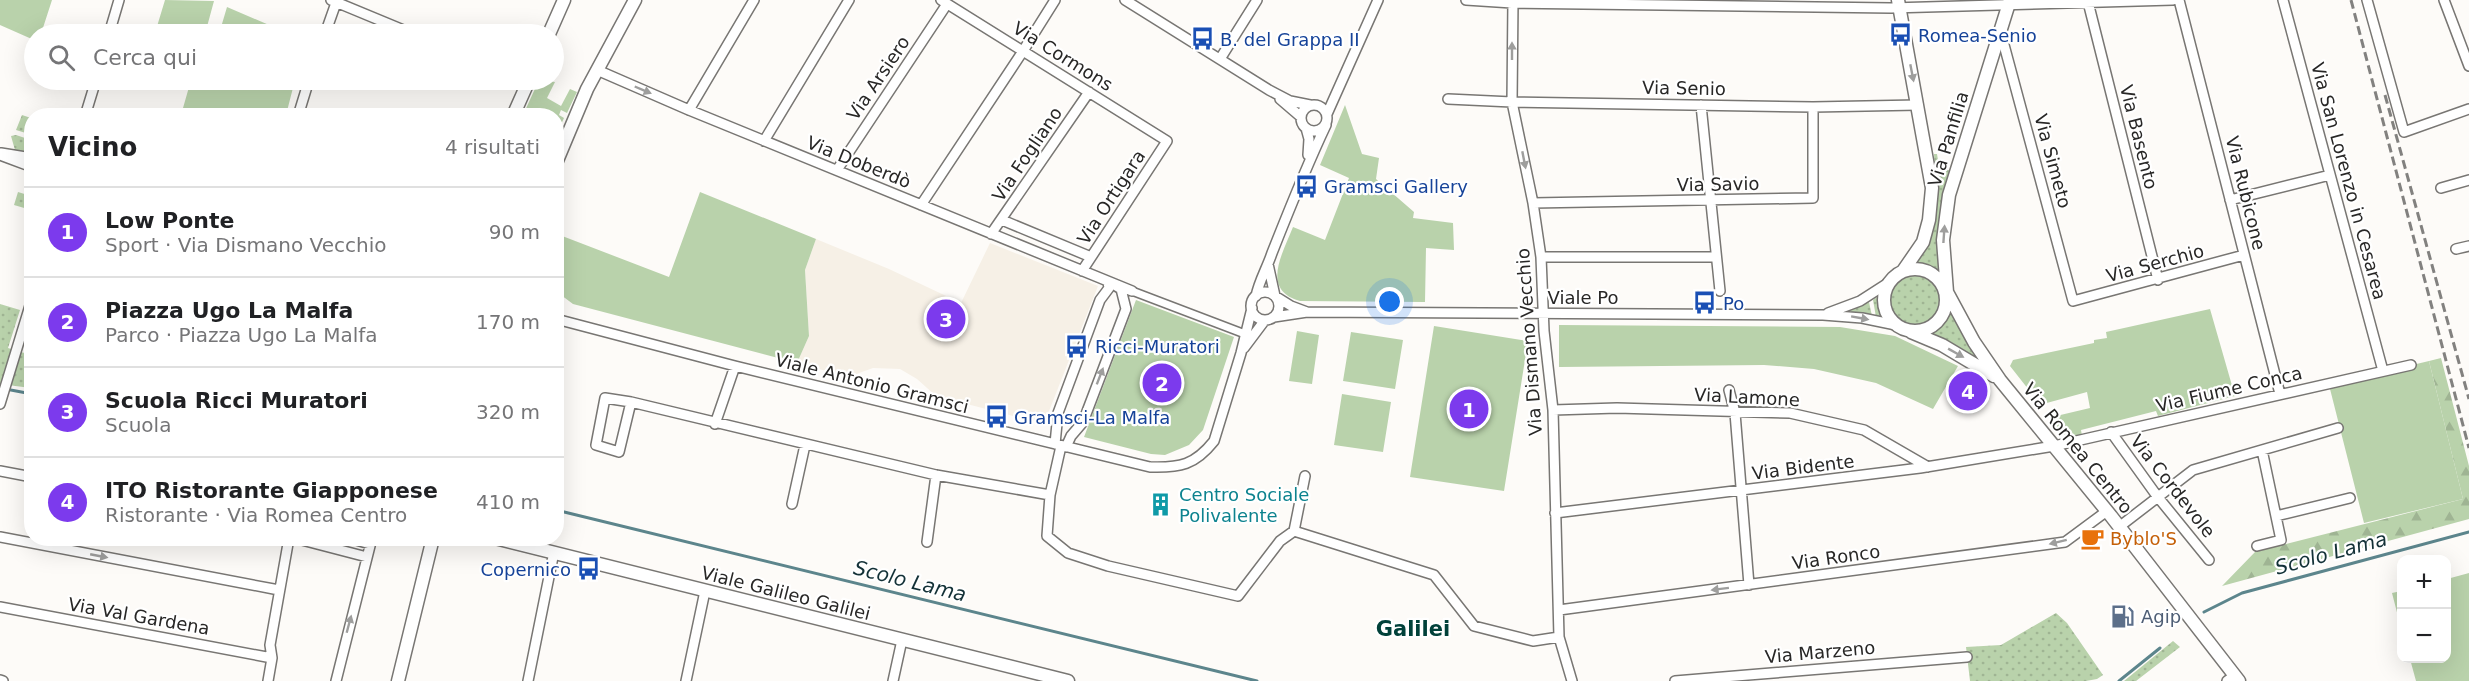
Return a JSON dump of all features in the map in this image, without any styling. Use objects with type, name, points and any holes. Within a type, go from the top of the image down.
[{"type":"street","points":[[112,24],[119,0]]},
{"type":"street","points":[[553,24],[561,0]]},
{"type":"street","points":[[564,141],[597,70],[635,0]]},
{"type":"street","points":[[689,110],[753,0]]},
{"type":"street","points":[[764,141],[849,0]]},
{"type":"street","points":[[921,205],[1055,0]]},
{"type":"street","points":[[1125,0],[1269,90],[1290,101],[1323,107],[1327,114]]},
{"type":"street","points":[[1220,59],[1257,0]]},
{"type":"street","points":[[1302,175],[1326,125],[1327,114],[1334,95],[1377,0]]},
{"type":"street","points":[[1466,0],[1899,4],[2173,0]]},
{"type":"street","name":"Via Rubicone","points":[[2179,0],[2280,394]]},
{"type":"street","name":"Via San Lorenzo in Cesarea","points":[[2283,0],[2383,371]]},
{"type":"street","points":[[2367,0],[2404,132],[2469,109]]},
{"type":"street","points":[[2444,0],[2469,66]]},
{"type":"street","points":[[328,24],[334,1],[389,24]]},
{"type":"street","name":"Via Cormons","points":[[944,2],[1167,141]]},
{"type":"street","name":"Via Arsiero","points":[[837,171],[944,2]]},
{"type":"street","name":"Via Dismano Vecchio","points":[[1512,2],[1512,102],[1533,203],[1541,257],[1542,314],[1553,410],[1559,637],[1572,681]]},
{"type":"street","name":"Via Panfilia","points":[[1947,292],[1943,240],[1949,195],[2009,2]]},
{"type":"street","name":"Via Basento","points":[[2088,2],[2158,280]]},
{"type":"street","points":[[1899,4],[1931,178],[1930,210],[1923,242],[1903,271],[1888,283],[1884,301],[1889,318],[1896,325],[1910,331],[1920,331],[1938,322],[1947,303],[1947,292],[1943,283],[1921,269],[1903,271]]},
{"type":"street","name":"Via Simeto","points":[[2000,30],[2073,301]]},
{"type":"street","name":"Via Doberdò","points":[[597,70],[764,141],[1132,291]]},
{"type":"street","points":[[87,108],[93,90]]},
{"type":"street","points":[[300,108],[306,90]]},
{"type":"street","points":[[516,108],[522,90]]},
{"type":"street","points":[[1269,90],[1301,117],[1306,128],[1310,151],[1269,264],[1258,284],[1251,308],[1258,318],[1269,318],[1279,309],[1269,264]]},
{"type":"street","name":"Via Fogliano","points":[[991,234],[1089,92]]},
{"type":"street","points":[[1301,117],[1304,110],[1327,101],[1334,95]]},
{"type":"street","name":"Via Senio","points":[[1449,99],[1814,107],[1918,105]]},
{"type":"street","points":[[1701,105],[1720,291]]},
{"type":"street","name":"Via Savio","points":[[1533,203],[1813,198],[1814,107]]},
{"type":"street","points":[[1306,128],[1318,131],[1326,125]]},
{"type":"street","points":[[564,132],[568,130]]},
{"type":"street","name":"Via Ortigara","points":[[1082,271],[1167,141]]},
{"type":"street","points":[[0,154],[24,157]]},
{"type":"street","points":[[0,154],[24,164]]},
{"type":"street","points":[[2230,200],[2330,175]]},
{"type":"street","points":[[2441,188],[2469,180]]},
{"type":"street","points":[[1002,220],[1091,257]]},
{"type":"street","points":[[2456,249],[2469,246]]},
{"type":"street","name":"Via Serchio","points":[[2073,301],[2158,280],[2244,255]]},
{"type":"street","points":[[1541,257],[1716,257]]},
{"type":"street","points":[[1108,282],[1109,288],[1102,297],[1058,413],[1061,446],[1050,495],[1047,536],[1068,553],[1108,566],[1238,596],[1280,541],[1294,531],[1305,476]]},
{"type":"street","points":[[1061,446],[1083,422],[1126,309],[1121,289],[1108,282]]},
{"type":"street","name":"Viale Po","points":[[1823,315],[1860,301],[1888,283]]},
{"type":"street","points":[[1132,291],[1245,334]]},
{"type":"street","points":[[1256,296],[1263,292],[1275,296]]},
{"type":"street","name":"Via Romea Centro","points":[[1947,292],[1974,342],[2000,380],[2107,511],[2233,679]]},
{"type":"street","points":[[1102,297],[1115,294],[1124,301]]},
{"type":"street","name":"Viale Po","points":[[1275,296],[1307,312]]},
{"type":"street","name":"Viale Antonio Gramsci","points":[[564,320],[735,366],[1150,467],[1181,466],[1194,460],[1205,452],[1216,435],[1241,353],[1251,308]]},
{"type":"street","name":"Viale Po","points":[[1269,318],[1307,312],[1823,315],[1896,325]]},
{"type":"street","name":"Viale Antonio Gramsci","points":[[564,318],[567,321]]},
{"type":"street","name":"Viale Antonio Gramsci","points":[[1241,353],[1269,318]]},
{"type":"street","points":[[0,404],[24,324]]},
{"type":"street","name":"Via Romea Centro","points":[[1910,331],[1942,345],[2000,380]]},
{"type":"street","name":"Via Fiume Conca","points":[[2054,446],[2411,365]]},
{"type":"street","points":[[715,424],[735,366]]},
{"type":"street","points":[[1730,390],[1735,413],[1749,585]]},
{"type":"street","points":[[631,402],[619,452],[596,445],[605,398],[631,402],[715,424],[936,475],[1050,495]]},
{"type":"street","name":"Via Lamone","points":[[1553,410],[1617,408],[1790,413],[1864,430],[1928,467]]},
{"type":"street","points":[[1058,422],[1067,429],[1077,428]]},
{"type":"street","points":[[2119,527],[2193,470],[2338,428]]},
{"type":"street","name":"Via Cordevole","points":[[2111,432],[2157,496],[2209,560]]},
{"type":"street","points":[[792,504],[805,445]]},
{"type":"street","name":"Via Bidente","points":[[1556,513],[1928,467],[2054,446]]},
{"type":"street","points":[[2257,546],[2281,540],[2262,450]]},
{"type":"street","points":[[0,471],[24,476]]},
{"type":"street","points":[[927,542],[936,475]]},
{"type":"street","points":[[2276,516],[2350,498]]},
{"type":"street","name":"Via Ronco","points":[[1559,610],[2065,542],[2107,511]]},
{"type":"street","points":[[1294,531],[1434,575],[1474,626],[1533,641],[1559,637]]},
{"type":"street","points":[[0,537],[24,542]]},
{"type":"street","points":[[47,546],[279,590]]},
{"type":"street","points":[[268,681],[272,658],[270,645],[287,546]]},
{"type":"street","points":[[325,546],[367,557]]},
{"type":"street","points":[[336,681],[370,546]]},
{"type":"street","points":[[398,681],[431,546]]},
{"type":"street","name":"Viale Galileo Galilei","points":[[529,546],[1068,681]]},
{"type":"street","points":[[528,681],[554,552]]},
{"type":"street","points":[[686,681],[705,591]]},
{"type":"street","name":"Via Val Gardena","points":[[0,607],[272,658]]},
{"type":"street","points":[[893,681],[902,640]]},
{"type":"street","name":"Via Marzeno","points":[[1675,681],[1967,657]]},
{"type":"shaded area","points":[[816,239],[889,269],[961,303],[990,243],[1098,286],[1044,424],[936,396],[917,379],[900,369],[873,368],[848,377],[797,363],[809,336],[805,270]]},
{"type":"green space","points":[[0,0],[52,0],[44,24],[24,24],[24,36],[0,25]]},
{"type":"green space","points":[[165,0],[214,1],[208,24],[158,24]]},
{"type":"green space","points":[[227,7],[267,24],[222,24]]},
{"type":"green space","points":[[570,89],[577,92],[567,113],[564,112],[564,108],[526,108],[534,90],[551,90],[547,98],[561,106]]},
{"type":"green space","points":[[188,90],[292,90],[288,108],[183,108]]},
{"type":"green space","points":[[1345,105],[1362,154],[1379,158],[1376,179],[1414,212],[1413,218],[1453,223],[1454,250],[1426,248],[1425,302],[1300,301],[1288,296],[1281,288],[1278,280],[1280,259],[1293,227],[1325,240],[1349,178],[1320,165]]},
{"type":"green space","points":[[22,115],[24,116],[24,132],[16,130]]},
{"type":"green space","points":[[11,136],[24,138],[24,152],[15,150]]},
{"type":"green space","points":[[1934,154],[1937,154],[1939,166],[1953,172],[1943,278],[1927,268],[1912,266],[1936,190]]},
{"type":"green space","points":[[18,192],[24,194],[24,208],[14,205]]},
{"type":"green space","points":[[700,192],[816,239],[805,270],[809,336],[797,363],[573,304],[564,297],[564,237],[669,277]]},
{"type":"green space","points":[[1910,273],[1920,273],[1930,277],[1938,285],[1942,300],[1938,315],[1930,323],[1920,327],[1910,327],[1900,323],[1892,315],[1888,305],[1888,295],[1892,285],[1900,277]]},
{"type":"green space","points":[[1880,295],[1881,312],[1885,320],[1876,317],[1873,300]]},
{"type":"green space","points":[[1136,300],[1234,337],[1203,430],[1189,445],[1165,455],[1151,454],[1084,437]]},
{"type":"green space","points":[[1869,302],[1872,316],[1839,312]]},
{"type":"green space","points":[[0,304],[20,310],[8,348],[24,353],[24,387],[0,384]]},
{"type":"green space","points":[[1950,305],[1977,355],[1973,358],[1928,334],[1943,322]]},
{"type":"green space","points":[[2210,309],[2235,396],[2158,416],[2156,411],[2081,430],[2082,436],[2067,439],[2052,417],[2090,408],[2087,392],[2043,404],[2039,403],[2010,366],[2013,360],[2094,343],[2094,340],[2107,338],[2106,332]]},
{"type":"green space","points":[[1559,325],[1840,327],[1895,336],[1958,366],[1933,409],[1876,383],[1814,369],[1764,365],[1559,367]]},
{"type":"green space","points":[[1434,326],[1528,341],[1504,491],[1410,477]]},
{"type":"green space","points":[[1297,331],[1319,335],[1312,384],[1289,381]]},
{"type":"green space","points":[[1351,332],[1403,340],[1395,389],[1343,381]]},
{"type":"green space","points":[[2441,358],[2469,466],[2469,519],[2222,586],[2255,552],[2463,499],[2429,361]]},
{"type":"green space","points":[[2429,361],[2463,499],[2364,523],[2329,385]]},
{"type":"green space","points":[[1342,394],[1391,402],[1383,452],[1334,445]]},
{"type":"green space","points":[[2469,573],[2469,681],[2416,681],[2411,663],[2451,663],[2451,578]]},
{"type":"green space","points":[[2397,592],[2397,612],[2392,593]]},
{"type":"green space","points":[[2056,613],[2067,623],[2103,675],[2086,681],[1970,681],[1966,647],[2001,645]]},
{"type":"green space","points":[[2173,641],[2180,647],[2136,681],[2124,681]]},
{"type":"waterway","name":"Scolo Lama","points":[[0,388],[24,392]]},
{"type":"waterway","name":"Scolo Lama","points":[[564,512],[1257,681]]},
{"type":"waterway","name":"Scolo Lama","points":[[2204,612],[2242,593],[2469,532]]},
{"type":"waterway","name":"Scolo Lama","points":[[2119,681],[2160,648]]},
{"type":"railway","points":[[2351,0],[2469,448]]},
{"type":"railway","points":[[2385,95],[2469,399]]},
{"type":"place","name":"Romea-Senio","points":[[1900,35]]},
{"type":"place","name":"B. del Grappa II","points":[[1202,39]]},
{"type":"place","name":"Gramsci Gallery","points":[[1306,186]]},
{"type":"place","name":"Po","points":[[1705,303]]},
{"type":"place","name":"Scuola Ricci Muratori","points":[[946,319]]},
{"type":"place","name":"Ricci-Muratori","points":[[1077,346]]},
{"type":"place","name":"Piazza Ugo La Malfa","points":[[1162,383]]},
{"type":"place","name":"ITO Ristorante Giapponese","points":[[1968,391]]},
{"type":"place","name":"Low Ponte","points":[[1469,409]]},
{"type":"place","name":"Gramsci-La Malfa","points":[[996,417]]},
{"type":"place","name":"Centro Sociale Polivalente","points":[[1161,504]]},
{"type":"place","name":"Byblo'S","points":[[2092,538]]},
{"type":"place","name":"Copernico","points":[[589,569]]},
{"type":"place","name":"Agip","points":[[2123,616]]},
{"type":"district","name":"Galilei","points":[[1413,629]]}]
